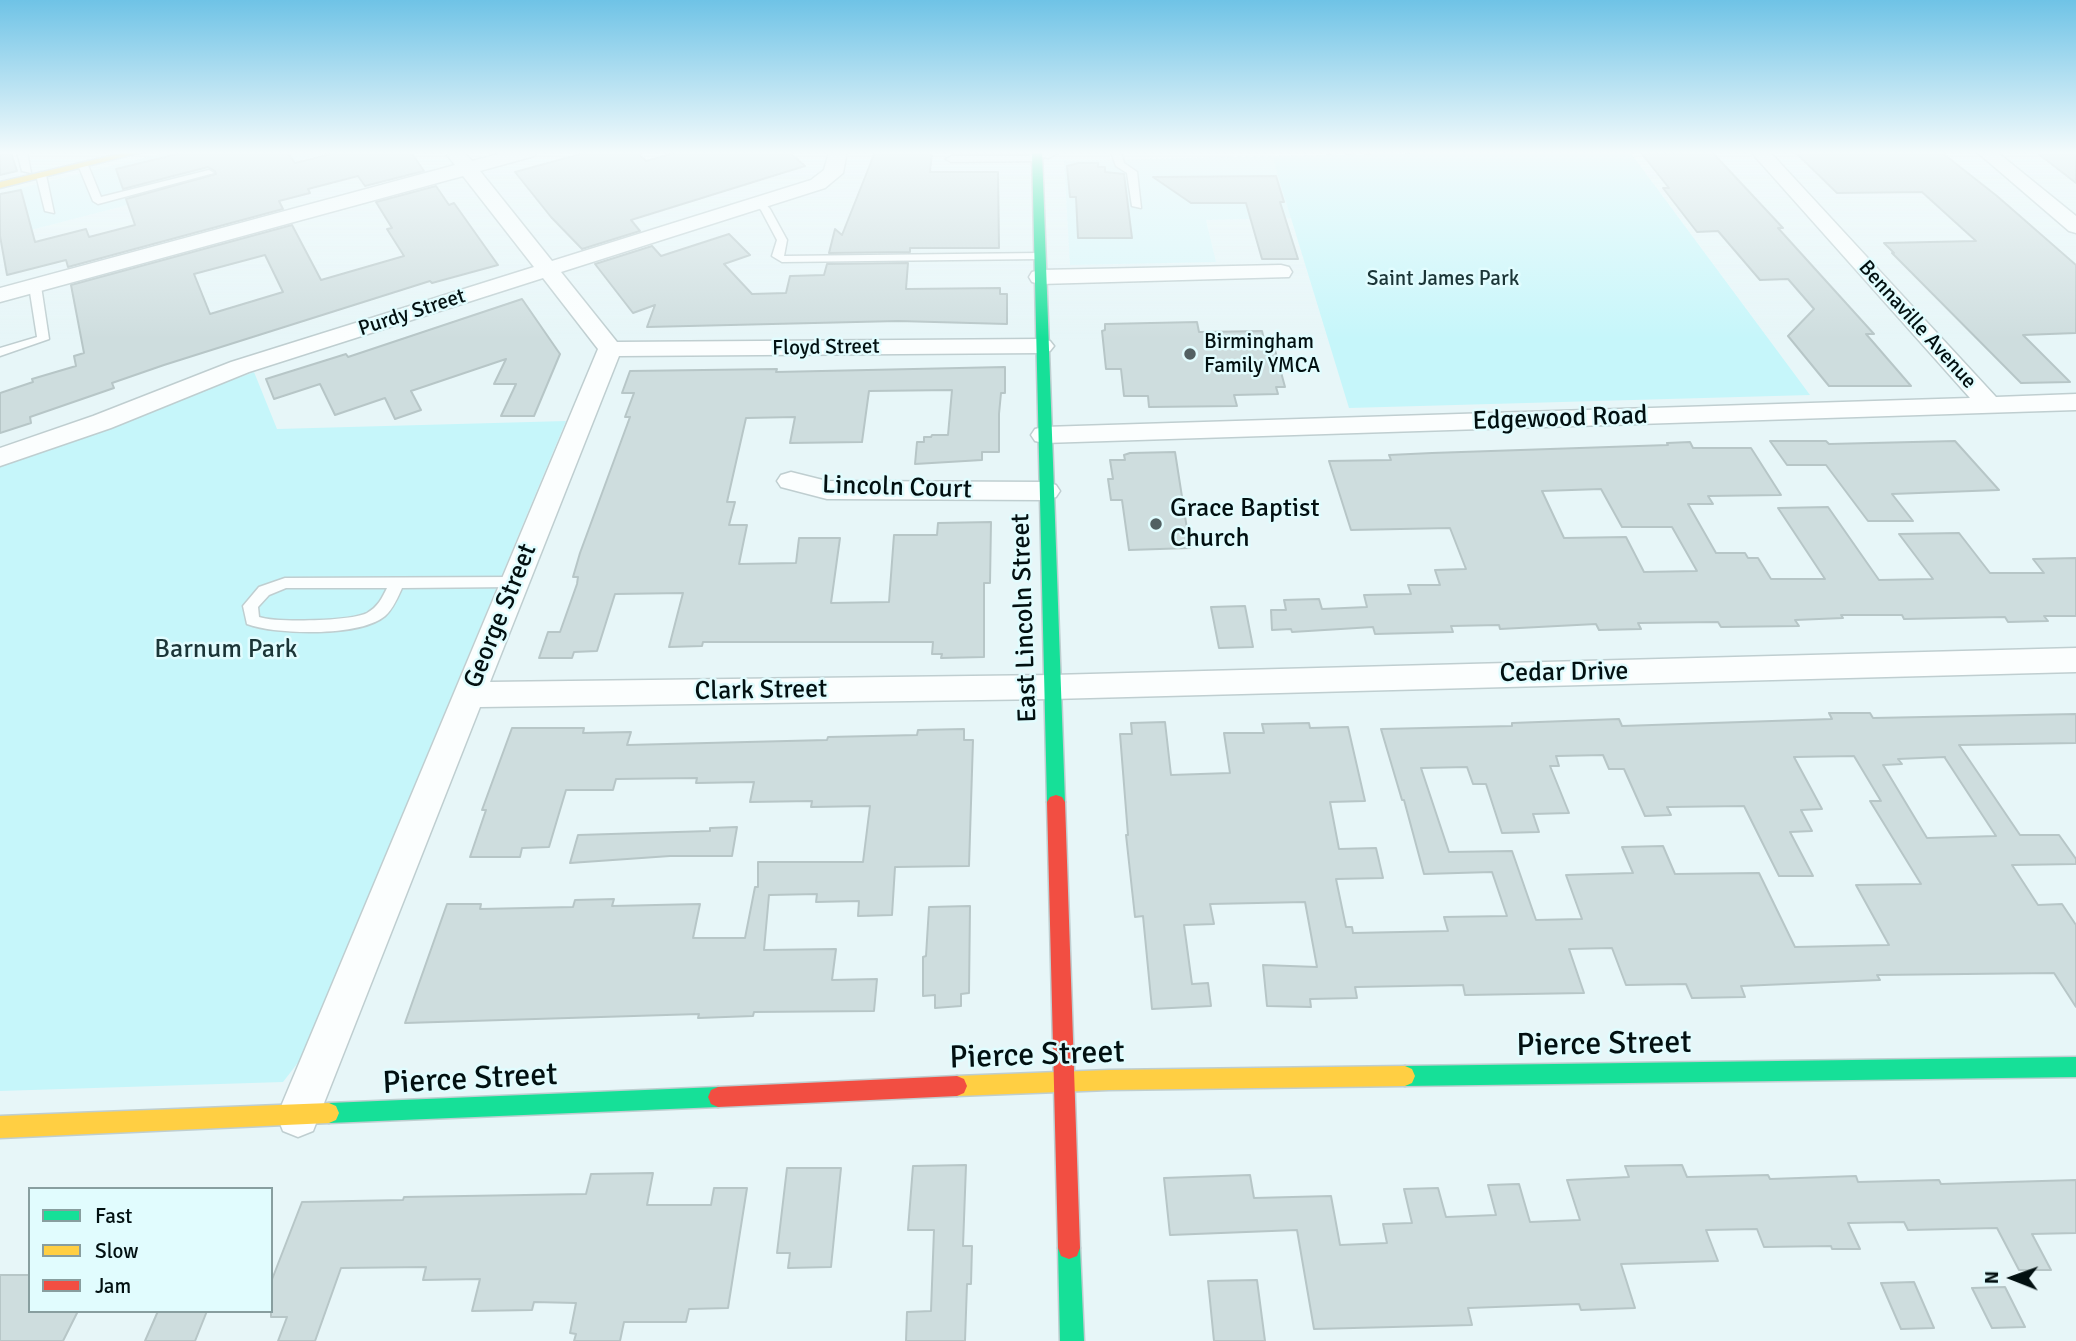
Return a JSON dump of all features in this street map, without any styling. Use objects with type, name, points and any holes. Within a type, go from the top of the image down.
[{"type":"street","points":[[0,295],[276,215]]},
{"type":"street","points":[[504,215],[610,349]]},
{"type":"street","name":"Purdy Street","points":[[0,457],[102,422],[240,367],[718,215]]},
{"type":"street","name":"East Lincoln Street","points":[[1040,215],[1044,435],[1072,1341]]},
{"type":"street","name":"Bennaville Avenue","points":[[1817,215],[1990,405]]},
{"type":"street","points":[[2061,215],[2076,227]]},
{"type":"street","points":[[1040,267],[1281,272]]},
{"type":"street","name":"Floyd Street","points":[[610,349],[1042,346]]},
{"type":"street","name":"George Street","points":[[298,1116],[610,349]]},
{"type":"street","name":"Edgewood Road","points":[[1044,435],[2076,402]]},
{"type":"street","name":"Lincoln Court","points":[[791,481],[827,490],[1046,491]]},
{"type":"street","name":"Cedar Drive","points":[[1052,687],[2076,660]]},
{"type":"street","name":"Clark Street","points":[[470,695],[1052,687]]},
{"type":"street","name":"Pierce Street","points":[[0,1127],[1064,1082],[2076,1067]]},
{"type":"lane","points":[[768,215],[782,240],[777,256],[782,259],[1040,267]]},
{"type":"lane","points":[[0,352],[43,339],[34,286]]},
{"type":"lane","points":[[397,583],[383,610],[360,622],[265,625],[252,620],[250,606],[257,598],[264,591],[285,583],[514,582]]},
{"type":"shaded area","points":[[0,215],[90,215],[0,238]]},
{"type":"shaded area","points":[[1067,215],[1291,215],[1292,218],[1206,220],[1216,262],[1070,265]]},
{"type":"green space","name":"Saint James Park","points":[[1290,215],[1676,215],[1810,395],[1349,408]]},
{"type":"green space","name":"Barnum Park","points":[[254,372],[277,429],[566,421],[300,1060],[283,1082],[0,1091],[0,465]]},
{"type":"building","points":[[0,215],[28,215],[35,242],[86,229],[89,237],[135,225],[131,215],[262,215],[68,267],[66,260],[7,275],[0,236]]},
{"type":"building","points":[[384,215],[462,215],[498,265],[432,283],[430,281],[164,365],[112,383],[114,388],[30,417],[31,423],[0,433],[0,393],[33,382],[32,379],[76,366],[74,356],[84,353],[71,285],[292,225],[321,280],[404,256],[387,229],[392,228]],"holes":[[[265,255],[283,292],[210,314],[194,274]]]},
{"type":"building","points":[[549,215],[648,215],[631,220],[640,231],[582,249]]},
{"type":"building","points":[[850,215],[999,215],[999,248],[910,248],[910,252],[829,253],[835,229],[842,235]]},
{"type":"building","points":[[1077,215],[1129,215],[1132,238],[1078,238]]},
{"type":"building","points":[[1249,215],[1284,215],[1298,259],[1262,259]]},
{"type":"building","points":[[1684,215],[1770,215],[1783,228],[1778,228],[1874,334],[1866,334],[1911,386],[1829,386],[1788,336],[1814,309],[1788,279],[1760,280],[1718,231],[1697,232]]},
{"type":"building","points":[[1947,215],[2018,215],[2076,265],[2076,333],[2023,335],[2070,382],[2021,383],[1884,243],[1976,241]]},
{"type":"building","points":[[729,234],[750,255],[724,264],[752,294],[786,293],[790,276],[824,275],[827,264],[908,263],[906,289],[1000,288],[1000,294],[1007,294],[1007,324],[898,321],[647,327],[655,305],[633,313],[595,264],[652,246],[661,256]]},
{"type":"building","points":[[522,299],[560,354],[534,416],[501,416],[516,384],[494,384],[506,359],[411,391],[421,410],[395,419],[385,398],[335,415],[320,384],[274,399],[266,379],[346,354],[348,357]]},
{"type":"building","name":"Birmingham Family YMCA","points":[[1197,322],[1199,332],[1262,331],[1264,339],[1272,339],[1285,387],[1276,387],[1278,394],[1234,395],[1237,406],[1149,407],[1148,396],[1124,396],[1121,369],[1106,369],[1102,331],[1105,330],[1105,324]]},
{"type":"building","points":[[1005,367],[1005,393],[1001,393],[999,414],[999,452],[982,452],[982,460],[915,464],[917,442],[924,442],[924,437],[932,435],[948,435],[952,390],[869,391],[862,442],[790,443],[795,417],[746,418],[727,502],[735,502],[729,525],[747,525],[739,564],[796,563],[799,538],[840,538],[831,603],[889,602],[894,535],[937,535],[938,523],[991,522],[990,583],[984,583],[984,657],[941,658],[942,654],[932,654],[933,642],[703,642],[702,646],[669,647],[683,593],[615,594],[597,651],[574,652],[572,658],[539,658],[548,632],[560,632],[577,584],[578,577],[573,577],[580,553],[630,417],[625,417],[634,393],[622,393],[630,371],[777,369],[776,372]]},
{"type":"building","points":[[1770,441],[1826,441],[1829,444],[1955,441],[1999,490],[1892,494],[1913,521],[1868,521],[1826,465],[1787,465]]},
{"type":"building","points":[[1690,442],[1693,448],[1751,448],[1781,495],[1708,496],[1713,504],[1688,504],[1716,553],[1745,553],[1748,558],[1758,558],[1771,579],[1825,579],[1778,508],[1828,507],[1879,580],[1933,579],[1899,534],[1959,533],[1990,573],[2044,573],[2033,559],[2076,558],[2076,616],[2044,616],[2048,621],[2008,622],[2005,617],[1904,619],[1902,615],[1841,615],[1843,618],[1795,620],[1799,626],[1721,627],[1718,622],[1638,623],[1641,629],[1599,630],[1596,624],[1500,629],[1499,625],[1451,626],[1453,632],[1375,634],[1373,627],[1292,632],[1291,629],[1272,630],[1271,610],[1286,610],[1284,600],[1319,599],[1322,609],[1367,607],[1364,595],[1411,594],[1408,585],[1440,585],[1435,570],[1466,569],[1450,528],[1351,530],[1329,461],[1391,460],[1389,455],[1668,445],[1667,443]],"holes":[[[1601,489],[1622,527],[1672,527],[1697,571],[1644,572],[1626,537],[1564,538],[1542,491]]]},
{"type":"building","name":"Grace Baptist Church","points":[[1175,452],[1190,548],[1129,550],[1122,500],[1111,500],[1108,479],[1113,479],[1110,460],[1125,460],[1124,455],[1130,453]]},
{"type":"building","points":[[1245,606],[1253,647],[1219,648],[1211,607]]},
{"type":"building","points":[[1829,713],[1870,713],[1873,718],[2076,714],[2076,743],[1959,745],[2020,835],[2059,835],[2076,859],[2076,864],[2012,865],[2038,905],[2062,904],[2076,925],[2076,1007],[2054,973],[1877,975],[1880,980],[1741,986],[1745,997],[1692,998],[1686,984],[1626,985],[1612,948],[1569,949],[1584,993],[1465,995],[1463,985],[1355,987],[1357,998],[1310,999],[1311,1007],[1267,1006],[1263,965],[1317,967],[1305,902],[1210,904],[1214,924],[1184,925],[1192,984],[1208,983],[1211,1006],[1152,1009],[1143,916],[1135,917],[1126,835],[1120,734],[1132,734],[1131,723],[1165,722],[1171,775],[1230,773],[1224,733],[1264,733],[1262,724],[1309,723],[1310,728],[1348,727],[1365,801],[1330,802],[1339,849],[1376,848],[1383,878],[1336,879],[1346,927],[1352,927],[1353,933],[1448,931],[1444,917],[1507,916],[1492,872],[1424,874],[1381,729],[1512,726],[1512,723],[1619,719],[1622,726],[1832,719]],"holes":[[[1603,755],[1609,769],[1624,769],[1645,816],[1671,815],[1667,807],[1744,806],[1779,876],[1813,876],[1790,832],[1812,831],[1801,810],[1822,809],[1794,757],[1854,756],[1881,801],[1870,801],[1921,884],[1856,885],[1889,945],[1795,947],[1759,873],[1675,874],[1663,846],[1622,847],[1633,873],[1566,875],[1582,919],[1536,920],[1512,851],[1449,852],[1421,768],[1467,767],[1473,784],[1486,784],[1502,833],[1539,832],[1533,814],[1569,813],[1550,766],[1559,766],[1556,756]],[[1945,758],[1996,836],[1927,838],[1883,765],[1902,764],[1898,759]]]},
{"type":"building","points":[[512,728],[584,728],[583,733],[631,732],[627,745],[827,740],[828,737],[917,735],[918,730],[964,729],[964,740],[973,740],[969,866],[895,867],[892,915],[858,916],[859,901],[816,902],[817,894],[769,895],[764,950],[836,949],[832,980],[877,979],[874,1011],[754,1012],[753,1016],[698,1018],[699,1014],[405,1023],[447,904],[481,904],[480,909],[573,907],[575,900],[614,899],[612,906],[700,904],[693,938],[745,938],[755,887],[758,887],[758,862],[863,862],[870,806],[811,807],[812,801],[750,802],[754,782],[696,783],[697,778],[616,779],[613,790],[566,790],[549,847],[522,848],[520,857],[470,857],[486,810],[482,810]]},
{"type":"building","points":[[737,827],[732,856],[670,856],[570,863],[578,835],[710,831],[710,828]]},
{"type":"building","points":[[970,906],[969,993],[961,994],[961,1006],[935,1008],[935,995],[923,996],[923,957],[926,956],[929,907]]},
{"type":"building","points":[[966,1165],[963,1246],[972,1246],[971,1284],[967,1284],[965,1341],[906,1341],[907,1312],[931,1311],[934,1230],[908,1230],[913,1166]]},
{"type":"building","points":[[1682,1165],[1687,1177],[1768,1175],[1770,1179],[1856,1176],[1858,1182],[1939,1180],[1941,1184],[2076,1180],[2076,1233],[2032,1234],[2051,1270],[2019,1270],[1997,1228],[1908,1230],[1904,1222],[1848,1223],[1860,1249],[1832,1249],[1831,1246],[1764,1247],[1757,1229],[1706,1230],[1718,1261],[1621,1264],[1635,1308],[1581,1310],[1579,1304],[1468,1308],[1472,1325],[1314,1329],[1297,1230],[1170,1235],[1164,1178],[1250,1175],[1254,1198],[1331,1196],[1340,1245],[1387,1243],[1383,1224],[1412,1223],[1404,1189],[1438,1188],[1446,1217],[1496,1215],[1488,1185],[1519,1184],[1530,1222],[1580,1220],[1567,1180],[1629,1177],[1625,1166]]},
{"type":"building","points":[[787,1168],[841,1168],[831,1267],[788,1268],[790,1253],[777,1253]]},
{"type":"building","points":[[653,1173],[647,1205],[711,1205],[714,1188],[747,1188],[728,1308],[689,1309],[686,1322],[624,1322],[620,1341],[574,1341],[576,1334],[570,1333],[576,1303],[534,1302],[532,1310],[472,1311],[480,1279],[423,1280],[426,1267],[341,1268],[315,1341],[278,1341],[287,1317],[271,1317],[273,1277],[302,1202],[403,1200],[404,1197],[586,1194],[591,1174]]},
{"type":"building","points":[[0,1275],[28,1275],[28,1313],[77,1313],[63,1341],[0,1341]]},
{"type":"building","points":[[1257,1280],[1265,1341],[1214,1341],[1208,1281]]},
{"type":"building","points":[[1914,1282],[1934,1328],[1901,1329],[1881,1283]]},
{"type":"building","points":[[2005,1287],[2025,1327],[1992,1328],[1972,1288]]},
{"type":"building","points":[[157,1313],[206,1313],[195,1341],[145,1341]]},
{"type":"traffic: fast","points":[[1039,215],[1056,802]]},
{"type":"traffic: fast","points":[[1405,1076],[2076,1067]]},
{"type":"traffic: fast","points":[[329,1113],[718,1097]]},
{"type":"traffic: fast","points":[[1069,1248],[1072,1341]]},
{"type":"traffic: slow","points":[[957,1086],[1109,1080],[1405,1076]]},
{"type":"traffic: slow","points":[[0,1127],[329,1113]]},
{"type":"traffic: jam","points":[[1056,802],[1069,1248]]},
{"type":"traffic: jam","points":[[718,1097],[957,1086]]},
{"type":"place","name":"Birmingham Family YMCA","points":[[1190,354]]},
{"type":"place","name":"Grace Baptist Church","points":[[1156,524]]}]
